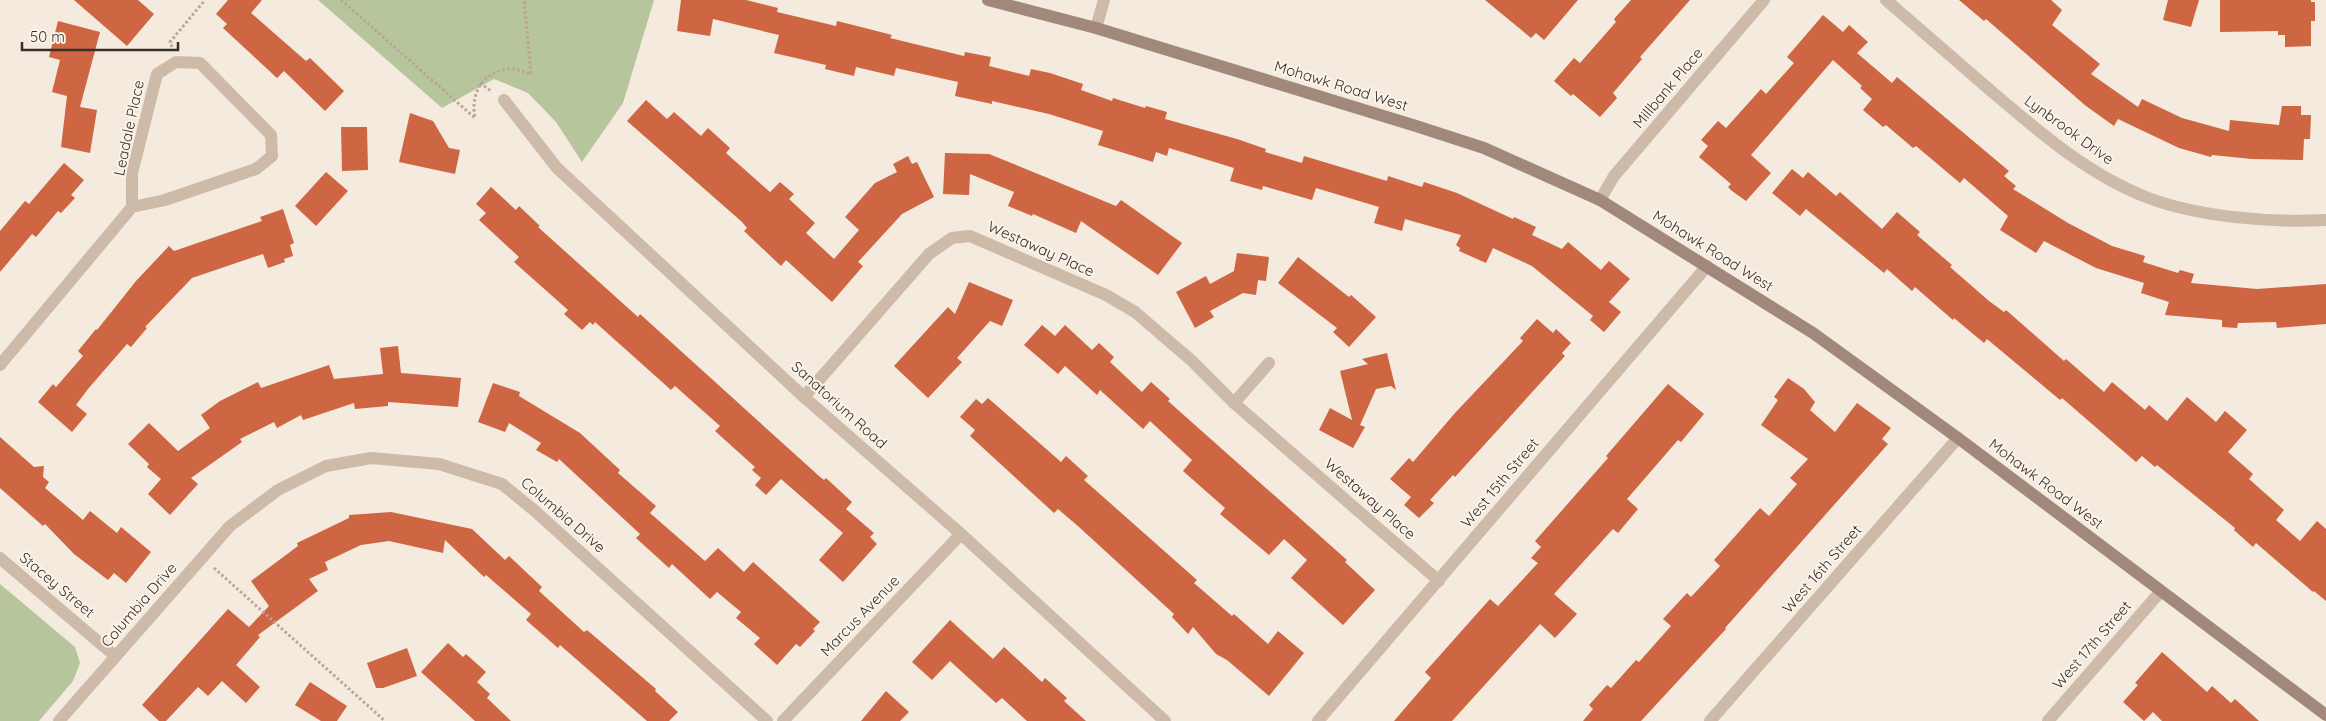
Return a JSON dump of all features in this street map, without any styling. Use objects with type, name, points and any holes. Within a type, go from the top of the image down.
[{"type":"main road","name":"Mohawk Road West","points":[[988,0],[1096,28],[1475,146],[1600,200],[1813,333],[1958,438],[2326,715]]},
{"type":"street","points":[[1096,28],[1104,0]]},
{"type":"street","name":"Millbank Place","points":[[1600,200],[1614,176],[1764,0]]},
{"type":"street","name":"Lynbrook Drive","points":[[1886,0],[2033,126],[2101,175],[2146,197],[2190,210],[2293,222],[2326,220]]},
{"type":"street","points":[[0,365],[132,207],[165,200],[256,169],[272,156],[271,135],[200,63],[176,62]]},
{"type":"street","name":"Leadale Place","points":[[132,207],[132,173],[154,83],[157,74],[176,62]]},
{"type":"street","name":"Sanatorium Road","points":[[504,100],[557,168],[804,396],[961,534],[1166,721]]},
{"type":"street","name":"Westaway Place","points":[[804,396],[929,254],[952,238],[970,236],[1106,295],[1135,312],[1192,361],[1234,403],[1439,581]]},
{"type":"street","name":"West 15th Street","points":[[1318,721],[1707,266]]},
{"type":"street","points":[[1234,403],[1269,363]]},
{"type":"street","name":"West 16th Street","points":[[1710,721],[1958,438]]},
{"type":"street","name":"Columbia Drive","points":[[59,721],[230,526],[278,490],[326,466],[371,458],[439,464],[502,484],[535,511],[767,721]]},
{"type":"street","name":"Marcus Avenue","points":[[783,721],[961,534]]},
{"type":"street","name":"Stacey Street","points":[[0,558],[115,656]]},
{"type":"street","name":"West 17th Street","points":[[2048,721],[2161,591]]},
{"type":"path","points":[[176,62],[170,42],[205,0]]},
{"type":"path","points":[[341,0],[475,118],[474,97],[480,83],[493,72],[513,69],[531,74],[524,0]]},
{"type":"path","points":[[202,558],[385,721]]},
{"type":"green space","points":[[318,0],[654,0],[623,103],[582,162],[556,122],[528,93],[494,79],[442,108]]},
{"type":"green space","points":[[0,584],[75,647],[80,663],[73,681],[39,721],[0,721]]},
{"type":"building","points":[[74,0],[138,0],[154,14],[127,46]]},
{"type":"building","points":[[228,0],[262,0],[251,13],[306,61],[310,58],[344,91],[325,111],[284,71],[277,78],[223,28],[227,24],[216,14]]},
{"type":"building","points":[[681,0],[746,0],[778,8],[777,12],[836,26],[837,21],[892,35],[890,38],[964,56],[965,52],[991,57],[989,66],[1029,76],[1031,69],[1050,73],[1083,84],[1081,90],[1112,101],[1113,98],[1145,108],[1146,106],[1167,112],[1165,119],[1237,139],[1266,149],[1265,152],[1302,163],[1304,156],[1387,181],[1388,176],[1422,187],[1424,182],[1457,193],[1513,219],[1514,217],[1536,227],[1532,235],[1562,249],[1568,242],[1601,270],[1609,261],[1630,279],[1609,302],[1621,312],[1604,332],[1590,320],[1593,316],[1532,266],[1493,248],[1486,263],[1459,251],[1460,248],[1456,245],[1461,235],[1405,219],[1402,231],[1374,223],[1379,207],[1316,188],[1312,200],[1263,186],[1262,190],[1230,181],[1234,168],[1169,148],[1167,156],[1156,152],[1153,162],[1098,145],[1103,131],[1049,114],[992,101],[992,104],[955,96],[958,82],[896,68],[894,76],[856,67],[854,76],[825,69],[826,65],[774,53],[779,35],[713,19],[710,36],[677,31]]},
{"type":"building","points":[[1485,0],[1578,0],[1544,40],[1536,33],[1531,38]]},
{"type":"building","points":[[1631,0],[1690,0],[1640,57],[1642,59],[1613,93],[1617,98],[1600,117],[1554,81],[1574,58],[1580,63],[1616,22],[1614,19]]},
{"type":"building","points":[[1959,0],[2051,0],[2062,10],[2052,25],[2100,64],[2091,74],[2138,107],[2142,99],[2182,118],[2229,131],[2230,120],[2279,125],[2282,106],[2301,106],[2301,115],[2311,115],[2310,139],[2304,139],[2303,160],[2252,159],[2212,155],[2211,157],[2179,148],[2118,119],[2114,126],[2086,106],[1986,19],[1984,21]]},
{"type":"building","points":[[2168,0],[2199,0],[2191,27],[2163,20]]},
{"type":"building","points":[[2220,0],[2311,0],[2311,2],[2315,2],[2315,21],[2311,21],[2311,46],[2285,47],[2285,35],[2278,35],[2278,31],[2220,32]]},
{"type":"building","points":[[1823,15],[1843,32],[1849,25],[1868,42],[1857,53],[1892,83],[1897,77],[2009,171],[2004,176],[2016,186],[2013,189],[2068,223],[2112,246],[2145,256],[2143,262],[2178,273],[2180,270],[2194,274],[2191,283],[2257,289],[2326,284],[2326,324],[2277,328],[2276,322],[2238,323],[2237,328],[2222,327],[2222,320],[2165,315],[2169,302],[2141,293],[2144,283],[2096,268],[2044,241],[2036,253],[2000,230],[2008,216],[1964,178],[1960,183],[1916,146],[1913,148],[1886,125],[1883,127],[1863,110],[1872,99],[1860,88],[1862,86],[1833,60],[1751,155],[1771,173],[1746,201],[1732,191],[1728,187],[1731,184],[1699,157],[1708,146],[1701,140],[1718,121],[1726,128],[1761,89],[1766,94],[1794,63],[1787,57]]},
{"type":"building","points":[[58,21],[100,32],[80,107],[97,110],[90,153],[61,147],[67,96],[52,92],[60,60],[49,57]]},
{"type":"building","points":[[646,100],[667,119],[674,112],[701,136],[708,128],[730,148],[726,153],[770,192],[780,182],[794,194],[789,199],[815,223],[806,233],[834,259],[859,230],[845,217],[875,183],[897,172],[893,164],[908,156],[912,164],[917,162],[934,197],[902,214],[858,262],[863,266],[832,302],[786,260],[781,266],[744,231],[747,228],[742,222],[627,121]]},
{"type":"building","points":[[410,113],[433,121],[449,148],[460,150],[455,174],[399,162]]},
{"type":"building","points":[[341,127],[367,127],[368,170],[342,171]]},
{"type":"building","points":[[945,153],[989,154],[1116,206],[1121,200],[1182,243],[1158,275],[1081,221],[1076,233],[1033,214],[1032,216],[1008,206],[1014,192],[970,174],[969,195],[943,194]]},
{"type":"building","points":[[64,163],[84,180],[71,195],[75,198],[61,213],[58,211],[36,237],[32,234],[0,272],[0,231],[25,201],[29,204]]},
{"type":"building","points":[[1792,169],[1803,178],[1808,172],[1836,196],[1840,192],[1882,229],[1897,212],[1920,232],[1917,235],[1952,265],[1950,267],[1989,301],[2004,312],[2006,310],[2064,361],[2066,359],[2104,392],[2112,382],[2145,410],[2149,405],[2167,421],[2187,397],[2216,422],[2225,411],[2247,430],[2228,452],[2253,474],[2249,479],[2284,510],[2276,520],[2300,541],[2317,521],[2326,529],[2326,601],[2256,543],[2253,547],[2234,530],[2235,528],[2157,465],[2155,467],[2142,456],[2136,462],[2062,398],[2060,400],[1987,339],[1984,343],[1954,318],[1953,320],[1915,287],[1912,291],[1887,269],[1884,273],[1806,209],[1800,216],[1772,193]]},
{"type":"building","points":[[326,172],[348,191],[316,226],[295,206]]},
{"type":"building","points":[[491,187],[516,210],[519,206],[540,226],[538,227],[638,317],[640,314],[819,476],[824,480],[826,478],[852,502],[846,509],[874,533],[870,537],[877,544],[843,582],[819,560],[843,533],[781,479],[766,495],[755,485],[761,478],[752,470],[755,467],[715,431],[720,426],[675,386],[671,390],[595,322],[593,325],[590,322],[582,330],[564,314],[568,310],[514,262],[519,257],[479,220],[486,213],[476,204]]},
{"type":"building","points":[[283,209],[294,243],[290,245],[293,256],[284,259],[285,262],[268,268],[263,254],[192,278],[145,327],[147,328],[131,347],[127,344],[88,389],[76,405],[87,414],[72,432],[38,402],[53,384],[56,387],[83,356],[78,351],[136,281],[169,246],[174,251],[262,221],[260,217]]},
{"type":"building","points":[[1237,253],[1269,257],[1266,281],[1258,280],[1256,295],[1243,293],[1210,311],[1214,317],[1195,328],[1176,292],[1206,276],[1210,284],[1234,271]]},
{"type":"building","points":[[1298,257],[1349,297],[1351,295],[1376,317],[1349,347],[1333,332],[1337,328],[1278,283]]},
{"type":"building","points":[[969,282],[1013,300],[1002,326],[990,321],[957,358],[962,362],[928,398],[894,366],[948,307],[955,314]]},
{"type":"building","points":[[1537,319],[1553,333],[1556,329],[1571,343],[1562,353],[1565,356],[1455,477],[1453,475],[1430,500],[1434,503],[1419,518],[1404,505],[1411,497],[1390,479],[1409,458],[1413,462],[1455,413],[1523,341],[1520,338]]},
{"type":"building","points":[[1042,325],[1055,336],[1065,325],[1092,350],[1099,343],[1114,357],[1110,362],[1142,392],[1151,382],[1170,399],[1168,401],[1347,560],[1345,562],[1375,590],[1343,625],[1291,578],[1307,560],[1284,539],[1269,555],[1220,514],[1225,508],[1183,471],[1192,460],[1150,421],[1143,429],[1100,390],[1097,395],[1065,366],[1058,374],[1024,345]]},
{"type":"building","points":[[398,346],[401,373],[461,378],[458,407],[388,402],[388,406],[355,409],[354,403],[303,420],[301,415],[277,428],[274,422],[240,439],[242,442],[191,478],[198,484],[170,515],[148,494],[161,479],[147,467],[149,464],[128,444],[149,423],[178,451],[210,428],[201,415],[220,401],[258,382],[261,388],[329,365],[334,379],[383,374],[380,348]]},
{"type":"building","points":[[1387,353],[1396,390],[1391,386],[1376,389],[1360,425],[1365,427],[1353,448],[1319,430],[1330,408],[1352,420],[1340,371],[1368,364],[1362,359]]},
{"type":"building","points":[[1788,378],[1804,389],[1815,402],[1810,410],[1835,432],[1857,403],[1891,428],[1882,439],[1888,444],[1726,629],[1641,721],[1583,721],[1593,709],[1589,705],[1607,685],[1611,688],[1636,660],[1639,662],[1671,626],[1663,619],[1687,593],[1691,597],[1720,566],[1714,560],[1760,508],[1769,516],[1797,484],[1790,478],[1808,459],[1761,425],[1778,400],[1774,397]]},
{"type":"building","points":[[493,383],[520,392],[519,396],[580,433],[620,470],[618,473],[656,506],[650,513],[705,561],[718,548],[744,572],[753,562],[820,622],[813,629],[815,631],[800,647],[796,644],[777,665],[754,644],[760,638],[736,618],[741,612],[717,592],[710,599],[672,564],[669,568],[636,538],[640,534],[559,459],[557,462],[536,450],[541,443],[509,423],[505,432],[478,422]]},
{"type":"building","points":[[1668,384],[1704,414],[1681,442],[1678,440],[1627,499],[1638,509],[1618,533],[1613,529],[1554,594],[1577,614],[1555,638],[1540,624],[1452,721],[1394,721],[1431,678],[1425,672],[1490,599],[1498,606],[1538,563],[1531,558],[1541,547],[1535,541],[1608,458],[1606,456]]},
{"type":"building","points":[[988,398],[1061,462],[1066,456],[1088,476],[1084,480],[1197,580],[1194,583],[1232,616],[1234,614],[1268,644],[1278,631],[1304,653],[1269,696],[1227,660],[1216,654],[1193,627],[1188,634],[1172,617],[1174,614],[1079,527],[1058,509],[1054,513],[970,436],[975,430],[960,417],[976,399],[982,404]]},
{"type":"building","points":[[0,437],[34,467],[44,466],[43,477],[49,482],[45,488],[83,520],[90,511],[117,533],[121,527],[151,552],[126,583],[114,573],[108,580],[74,554],[45,524],[43,526],[0,488]]},
{"type":"building","points":[[391,512],[472,529],[505,560],[509,556],[542,587],[539,591],[584,632],[587,630],[656,689],[655,691],[678,712],[669,721],[647,721],[560,645],[558,648],[526,620],[531,614],[486,575],[484,577],[445,540],[443,553],[389,541],[361,545],[325,562],[328,570],[309,579],[318,591],[258,635],[260,637],[236,665],[260,687],[246,703],[222,681],[208,696],[198,687],[166,721],[159,721],[142,705],[228,609],[249,627],[269,606],[251,581],[298,546],[297,543],[349,518],[349,515]]},
{"type":"building","points":[[950,620],[993,659],[1004,647],[1042,682],[1045,678],[1067,698],[1064,701],[1086,721],[1027,721],[1002,698],[996,703],[950,661],[932,680],[912,662]]},
{"type":"building","points":[[448,643],[463,657],[466,654],[486,672],[477,682],[490,694],[487,698],[511,721],[475,721],[421,672]]},
{"type":"building","points":[[407,648],[417,676],[383,688],[376,688],[367,663]]},
{"type":"building","points":[[2162,652],[2207,692],[2212,686],[2231,703],[2235,699],[2259,721],[2162,721],[2153,712],[2144,721],[2123,702],[2138,685],[2135,683]]},
{"type":"building","points":[[310,682],[347,706],[337,721],[321,721],[295,705]]},
{"type":"building","points":[[886,691],[909,712],[900,721],[861,721]]}]
